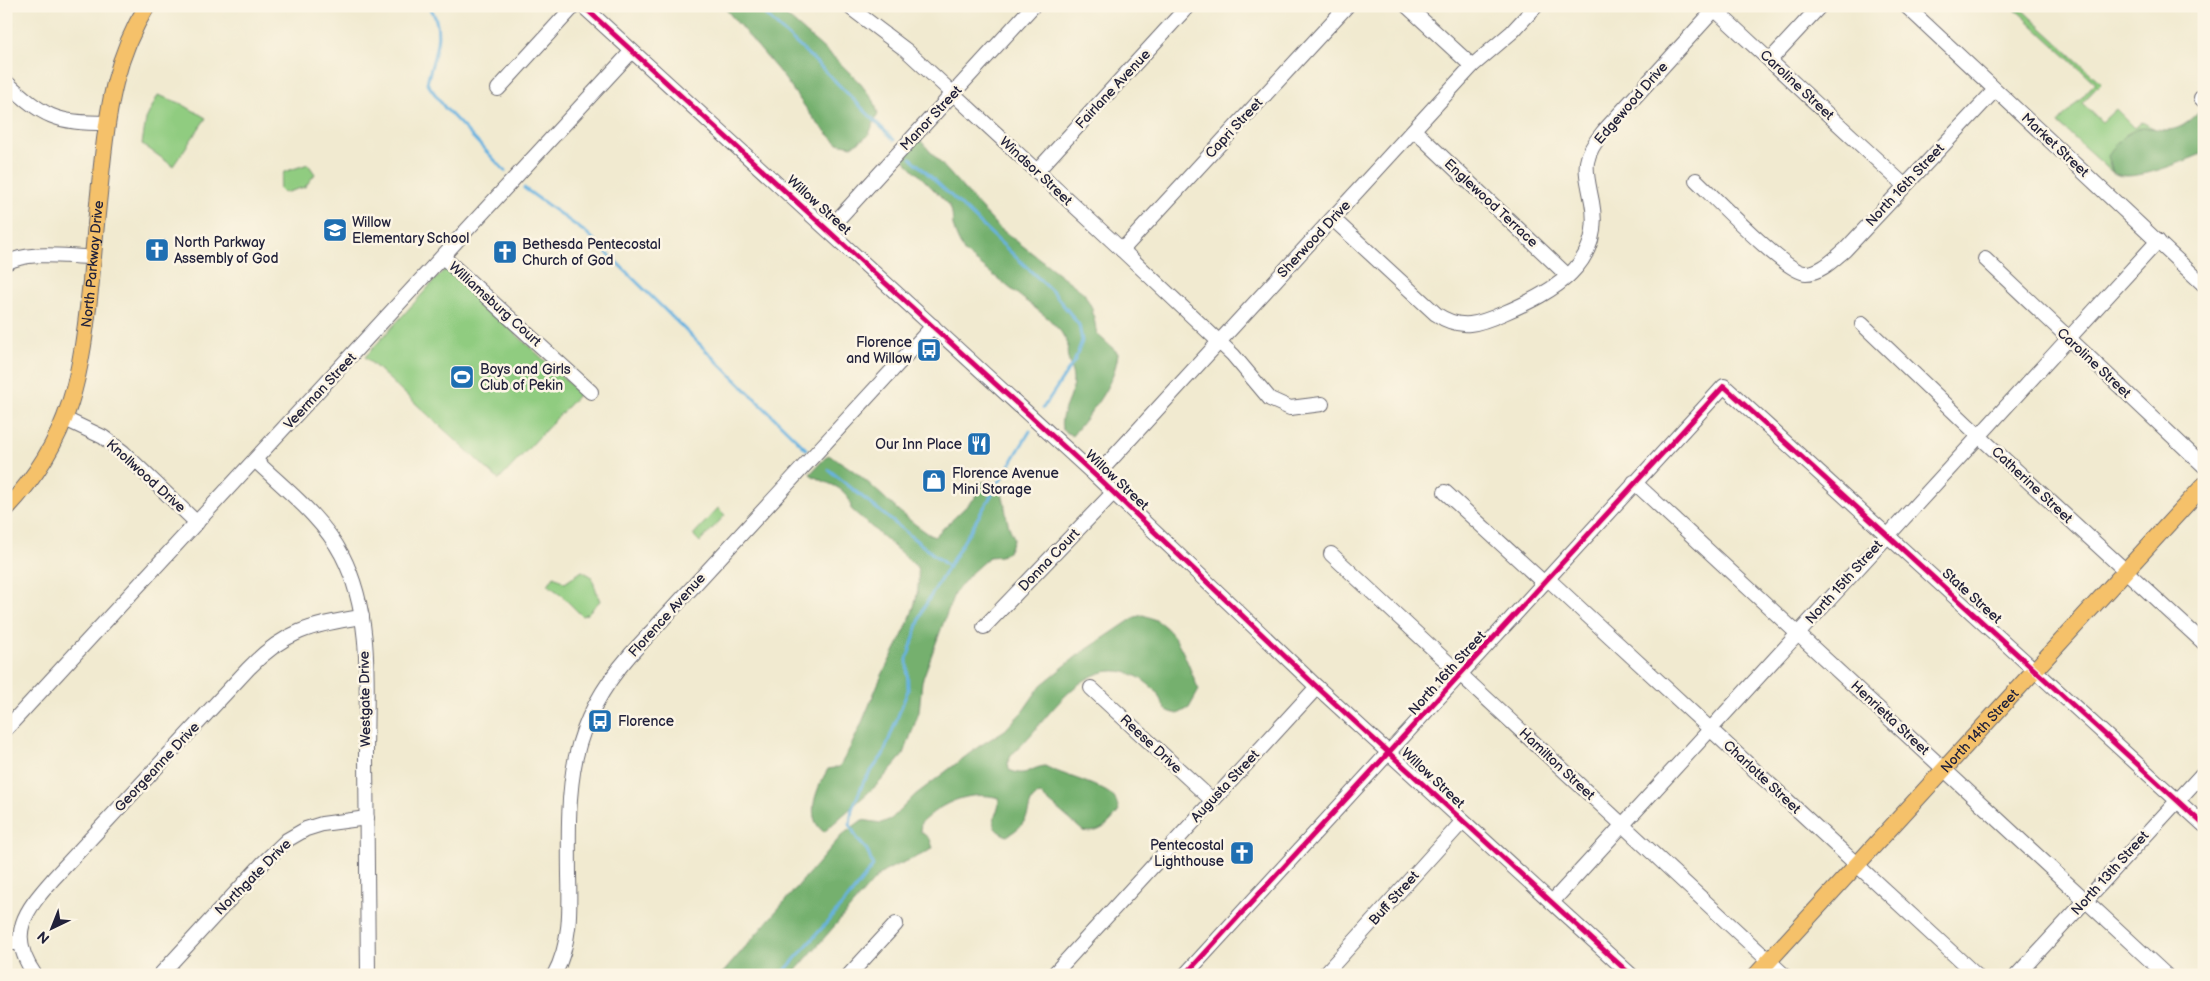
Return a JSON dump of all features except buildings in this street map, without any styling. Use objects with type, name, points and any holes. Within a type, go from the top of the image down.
[{"type":"main road","name":"North Parkway Drive","points":[[6,509],[42,465],[65,419],[81,365],[107,123],[114,82],[124,50],[146,6]]},
{"type":"main road","name":"North 14th Street","points":[[1756,975],[2204,485]]},
{"type":"street","points":[[498,89],[574,6]]},
{"type":"street","name":"Willow Street","points":[[583,6],[829,229],[1114,492],[1317,687],[1631,975]]},
{"type":"street","name":"Windsor Street","points":[[848,6],[888,35],[1037,171],[1220,342],[1275,402],[1290,408],[1322,404]]},
{"type":"street","name":"Manor Street","points":[[829,229],[1033,6]]},
{"type":"street","name":"Fairlane Avenue","points":[[1037,171],[1188,6]]},
{"type":"street","name":"Capri Street","points":[[1122,250],[1347,6]]},
{"type":"street","points":[[1407,6],[1472,66]]},
{"type":"street","name":"Sherwood Drive","points":[[1096,476],[1472,66],[1512,32],[1536,6]]},
{"type":"street","points":[[1770,60],[1820,6]]},
{"type":"street","name":"Market Street","points":[[1906,6],[2204,284]]},
{"type":"street","name":"Caroline Street","points":[[1713,8],[1904,185]]},
{"type":"street","name":"Edgewood Drive","points":[[1333,218],[1436,314],[1457,325],[1475,325],[1520,306],[1551,290],[1568,276],[1586,254],[1593,227],[1592,201],[1585,175],[1591,149],[1603,132],[1713,8]]},
{"type":"street","name":"Veerman Street","points":[[6,729],[256,461],[632,51]]},
{"type":"street","points":[[6,82],[28,102],[50,116],[67,122],[107,123]]},
{"type":"street","name":"North 16th Street","points":[[1696,180],[1778,258],[1798,272],[1809,273],[1827,264],[1845,250],[1995,90]]},
{"type":"street","name":"Englewood Terrace","points":[[1414,130],[1568,276]]},
{"type":"street","name":"North 15th Street","points":[[1552,902],[2158,241]]},
{"type":"street","points":[[6,263],[18,258],[35,256],[93,257]]},
{"type":"street","name":"Williamsburg Court","points":[[443,257],[591,392]]},
{"type":"street","name":"Caroline Street","points":[[1985,258],[2068,339],[2204,466]]},
{"type":"street","name":"Catherine Street","points":[[1862,324],[1979,436],[2204,643]]},
{"type":"street","name":"Florence Avenue","points":[[554,975],[565,946],[569,920],[568,804],[572,771],[582,734],[599,697],[630,656],[933,326]]},
{"type":"street","name":"North 16th Street","points":[[1185,975],[1546,581],[1634,482],[1724,386]]},
{"type":"street","name":"State Street","points":[[1724,386],[2035,668],[2204,825]]},
{"type":"street","name":"Knollwood Drive","points":[[65,419],[98,435],[123,452],[197,523]]},
{"type":"street","name":"Westgate Drive","points":[[256,461],[313,514],[330,534],[352,576],[362,617],[365,660],[368,975]]},
{"type":"street","name":"Henrietta Street","points":[[1634,482],[2166,975]]},
{"type":"street","name":"Donna Court","points":[[984,627],[1114,492]]},
{"type":"street","name":"Charlotte Street","points":[[1445,492],[1710,728],[1976,975]]},
{"type":"street","name":"Hamilton Street","points":[[1331,554],[1784,975]]},
{"type":"street","name":"Georgeanne Drive","points":[[35,975],[13,943],[20,932],[26,914],[40,895],[257,659],[272,646],[296,632],[320,624],[362,617]]},
{"type":"street","name":"Augusta Street","points":[[1052,975],[1317,687]]},
{"type":"street","name":"Reese Drive","points":[[1091,688],[1212,800]]},
{"type":"street","name":"North 13th Street","points":[[2017,975],[2204,772]]},
{"type":"street","name":"Northgate Drive","points":[[160,975],[264,862],[287,840],[306,829],[322,824],[367,818]]},
{"type":"street","name":"Buff Street","points":[[1324,975],[1463,821]]},
{"type":"street","points":[[850,975],[896,924]]},
{"type":"green space","points":[[723,6],[775,6],[838,61],[860,83],[874,101],[878,114],[868,136],[852,146],[837,143],[816,122],[782,75]]},
{"type":"green space","points":[[2012,6],[2018,6],[2101,83],[2082,103],[2102,122],[2116,109],[2135,128],[2142,122],[2153,128],[2136,130],[2109,164],[2113,173],[2058,123],[2095,83]]},
{"type":"green space","points":[[158,95],[180,103],[206,118],[173,166],[142,144],[146,119]]},
{"type":"green space","points":[[2199,112],[2204,112],[2204,153],[2145,174],[2122,176],[2113,173],[2108,156],[2123,137],[2138,129],[2169,130],[2178,128]]},
{"type":"green space","points":[[920,140],[997,226],[1084,293],[1092,308],[1097,334],[1118,353],[1112,376],[1101,398],[1072,436],[1062,429],[1061,423],[1073,386],[1067,354],[1068,344],[1061,332],[1049,319],[964,252],[955,232],[949,205],[903,159]]},
{"type":"green space","points":[[308,164],[315,174],[305,187],[284,193],[279,188],[284,172]]},
{"type":"green space","points":[[445,269],[580,393],[499,480],[365,357]]},
{"type":"green space","points":[[828,455],[869,483],[906,517],[934,537],[975,498],[977,484],[993,483],[998,487],[1004,500],[1008,525],[1014,538],[1009,550],[1001,556],[989,557],[972,572],[954,594],[922,681],[919,712],[904,754],[879,783],[824,832],[814,818],[813,810],[820,784],[828,769],[839,767],[854,740],[881,677],[905,630],[916,598],[918,582],[917,567],[851,509],[850,501],[842,490],[810,474]]},
{"type":"green space","points":[[718,508],[725,515],[700,542],[693,535]]},
{"type":"green space","points":[[582,571],[591,576],[600,601],[587,614],[582,616],[548,585],[554,576],[565,583]]},
{"type":"green space","points":[[1143,615],[1165,627],[1173,635],[1185,656],[1199,690],[1189,708],[1178,714],[1169,711],[1163,705],[1155,690],[1140,678],[1120,671],[1101,673],[1083,681],[1067,694],[1012,754],[1008,762],[1009,770],[1015,772],[1024,773],[1045,766],[1094,785],[1110,794],[1115,799],[1119,811],[1108,824],[1099,830],[1083,831],[1040,794],[1033,798],[1023,823],[1007,836],[995,828],[994,824],[999,798],[978,796],[957,800],[938,809],[921,823],[920,831],[930,839],[933,848],[878,876],[792,975],[721,975],[842,835],[862,820],[881,823],[891,819],[915,795],[978,747],[1005,730],[1023,711],[1041,685],[1077,656],[1135,617]]},
{"type":"waterway","points":[[429,6],[437,24],[438,34],[427,83],[445,108],[505,171]]},
{"type":"waterway","points":[[756,6],[814,60],[894,140]]},
{"type":"waterway","points":[[911,158],[1054,293],[1079,325],[1082,341],[1075,360],[1043,408]]},
{"type":"waterway","points":[[524,188],[589,235],[806,449]]},
{"type":"waterway","points":[[781,975],[850,896],[873,866],[867,850],[858,840],[850,825],[852,809],[864,781],[883,755],[908,690],[907,659],[923,609],[1030,431]]},
{"type":"waterway","points":[[829,470],[949,567]]},
{"type":"cycle path","points":[[583,6],[1096,476],[1317,687],[1631,975]]},
{"type":"cycle path","points":[[1185,975],[1724,386],[2204,825]]},
{"type":"place","name":"Willow Elementary School","points":[[335,230]]},
{"type":"place","name":"North Parkway Assembly of God","points":[[157,250]]},
{"type":"place","name":"Bethesda Pentecostal Church of God","points":[[505,252]]},
{"type":"place","name":"Florence and Willow","points":[[929,350]]},
{"type":"place","name":"Boys and Girls Club of Pekin","points":[[462,377]]},
{"type":"place","name":"Our Inn Place","points":[[979,444]]},
{"type":"place","name":"Florence Avenue Mini Storage","points":[[934,481]]},
{"type":"place","name":"Florence","points":[[600,721]]},
{"type":"place","name":"Pentecostal Lighthouse","points":[[1242,853]]}]
